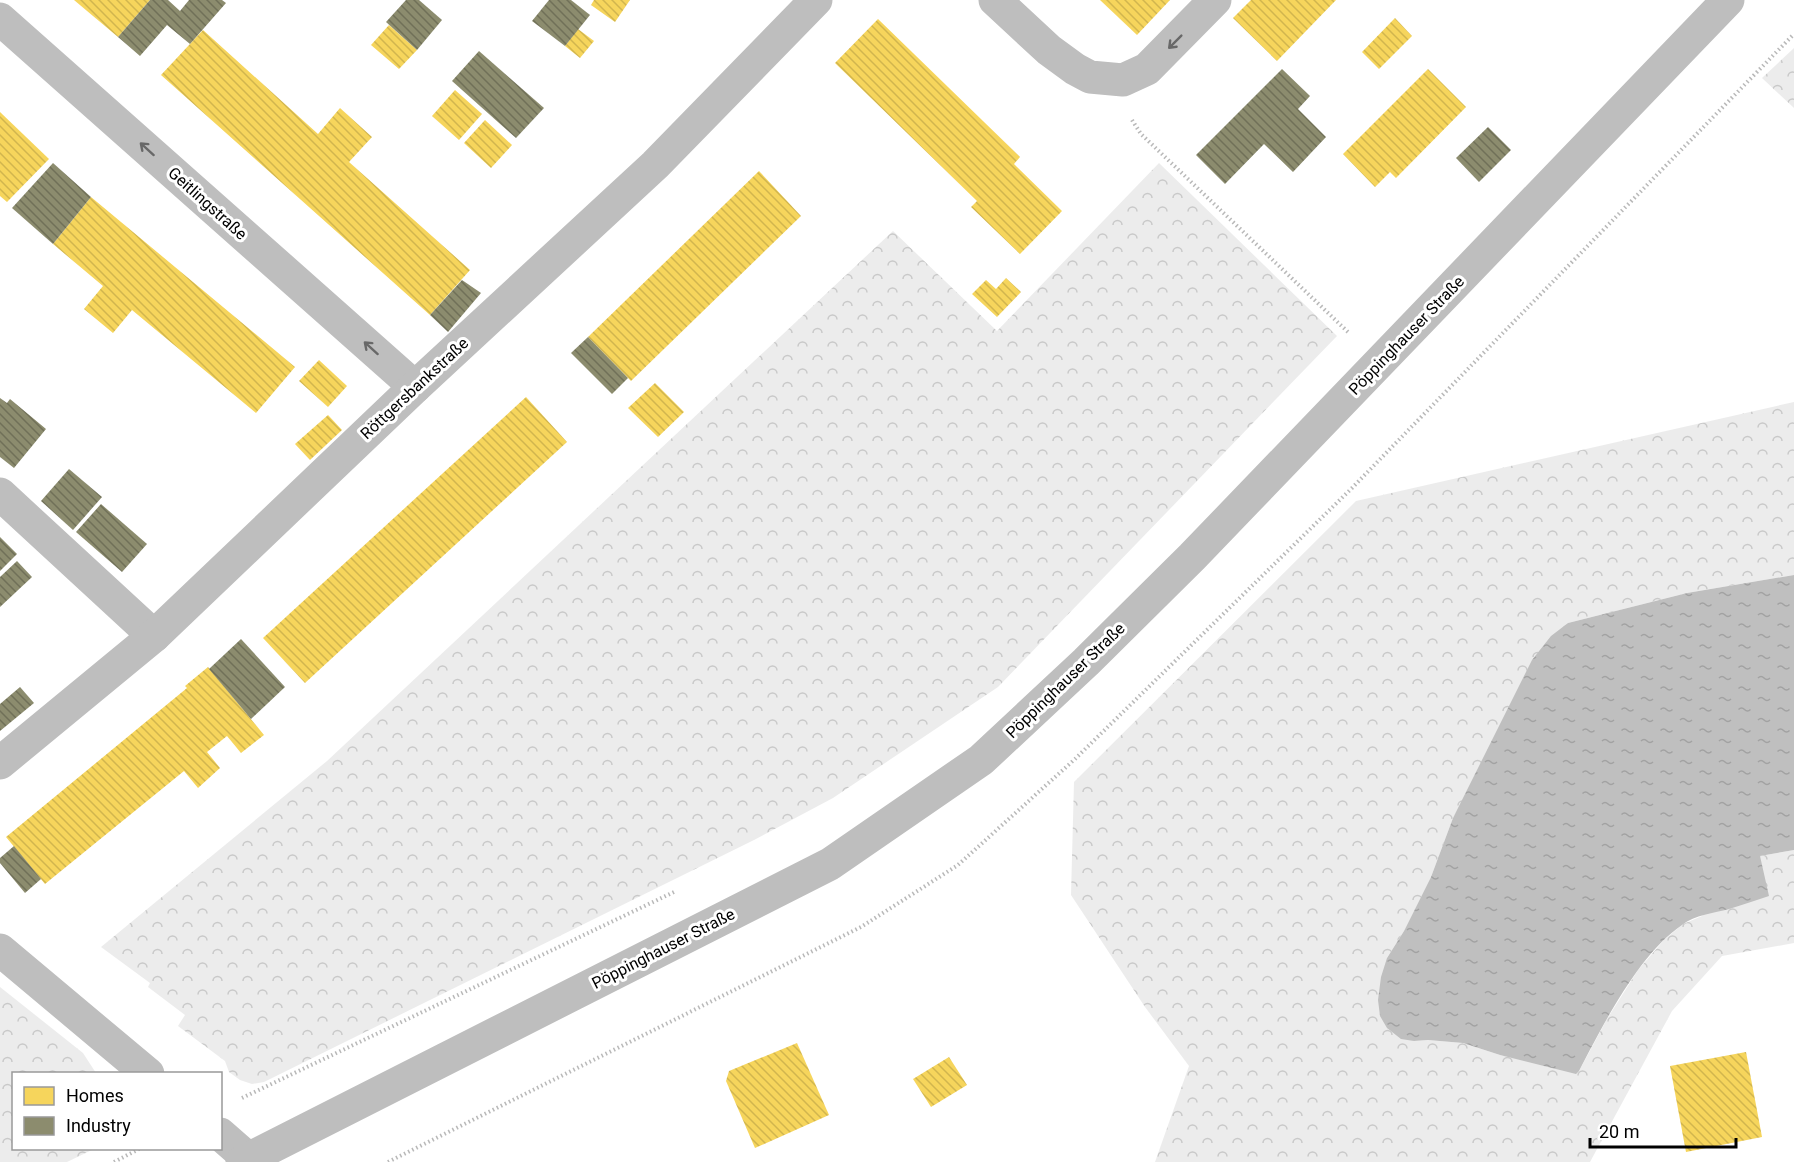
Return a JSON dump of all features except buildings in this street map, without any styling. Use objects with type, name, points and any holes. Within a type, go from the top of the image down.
[{"type":"street","name":"Röttgersbankstraße","points":[[0,763],[154,636],[415,387],[655,165],[816,0]]},
{"type":"street","points":[[995,0],[1049,50],[1075,69],[1090,77],[1108,80],[1123,80],[1147,69],[1215,0]]},
{"type":"street","name":"Pöppinghauser Straße","points":[[248,1161],[830,864],[981,760],[1086,662],[1184,565],[1728,0]]},
{"type":"street","name":"Geitlingstraße","points":[[0,19],[415,387]]},
{"type":"street","points":[[0,494],[154,636]]},
{"type":"street","points":[[0,950],[146,1072]]},
{"type":"street","points":[[222,1136],[248,1161]]},
{"type":"path","points":[[1108,80],[1141,134],[1380,363]]},
{"type":"path","points":[[240,1099],[682,888]]},
{"type":"path","points":[[114,1162],[139,1150]]},
{"type":"green space","points":[[1794,48],[1794,108],[1762,78]]},
{"type":"green space","points":[[1159,163],[1337,336],[998,687],[833,798],[754,840],[264,1082],[252,1084],[240,1080],[229,1072],[225,1061],[178,1026],[185,1015],[148,987],[150,983],[101,947],[327,761],[893,231],[997,331]]},
{"type":"green space","points":[[1794,402],[1794,575],[1687,593],[1568,623],[1453,818],[1431,877],[1404,931],[1387,958],[1414,1041],[1463,1043],[1500,1055],[1579,1071],[1607,1019],[1638,970],[1664,940],[1683,924],[1702,916],[1760,856],[1794,850],[1794,943],[1722,956],[1672,1011],[1590,1162],[1155,1162],[1189,1066],[1145,1007],[1071,895],[1074,782],[1356,501]]},
{"type":"green space","points":[[0,987],[83,1053],[95,1072],[12,1072],[12,1150],[92,1150],[67,1162],[0,1162]]},
{"type":"water","points":[[1794,575],[1794,850],[1760,856],[1769,896],[1693,919],[1666,938],[1636,972],[1576,1074],[1463,1043],[1401,1039],[1387,1028],[1380,1016],[1378,1000],[1381,977],[1387,958],[1404,931],[1431,877],[1453,818],[1532,660],[1551,636],[1568,623],[1687,593]]}]
